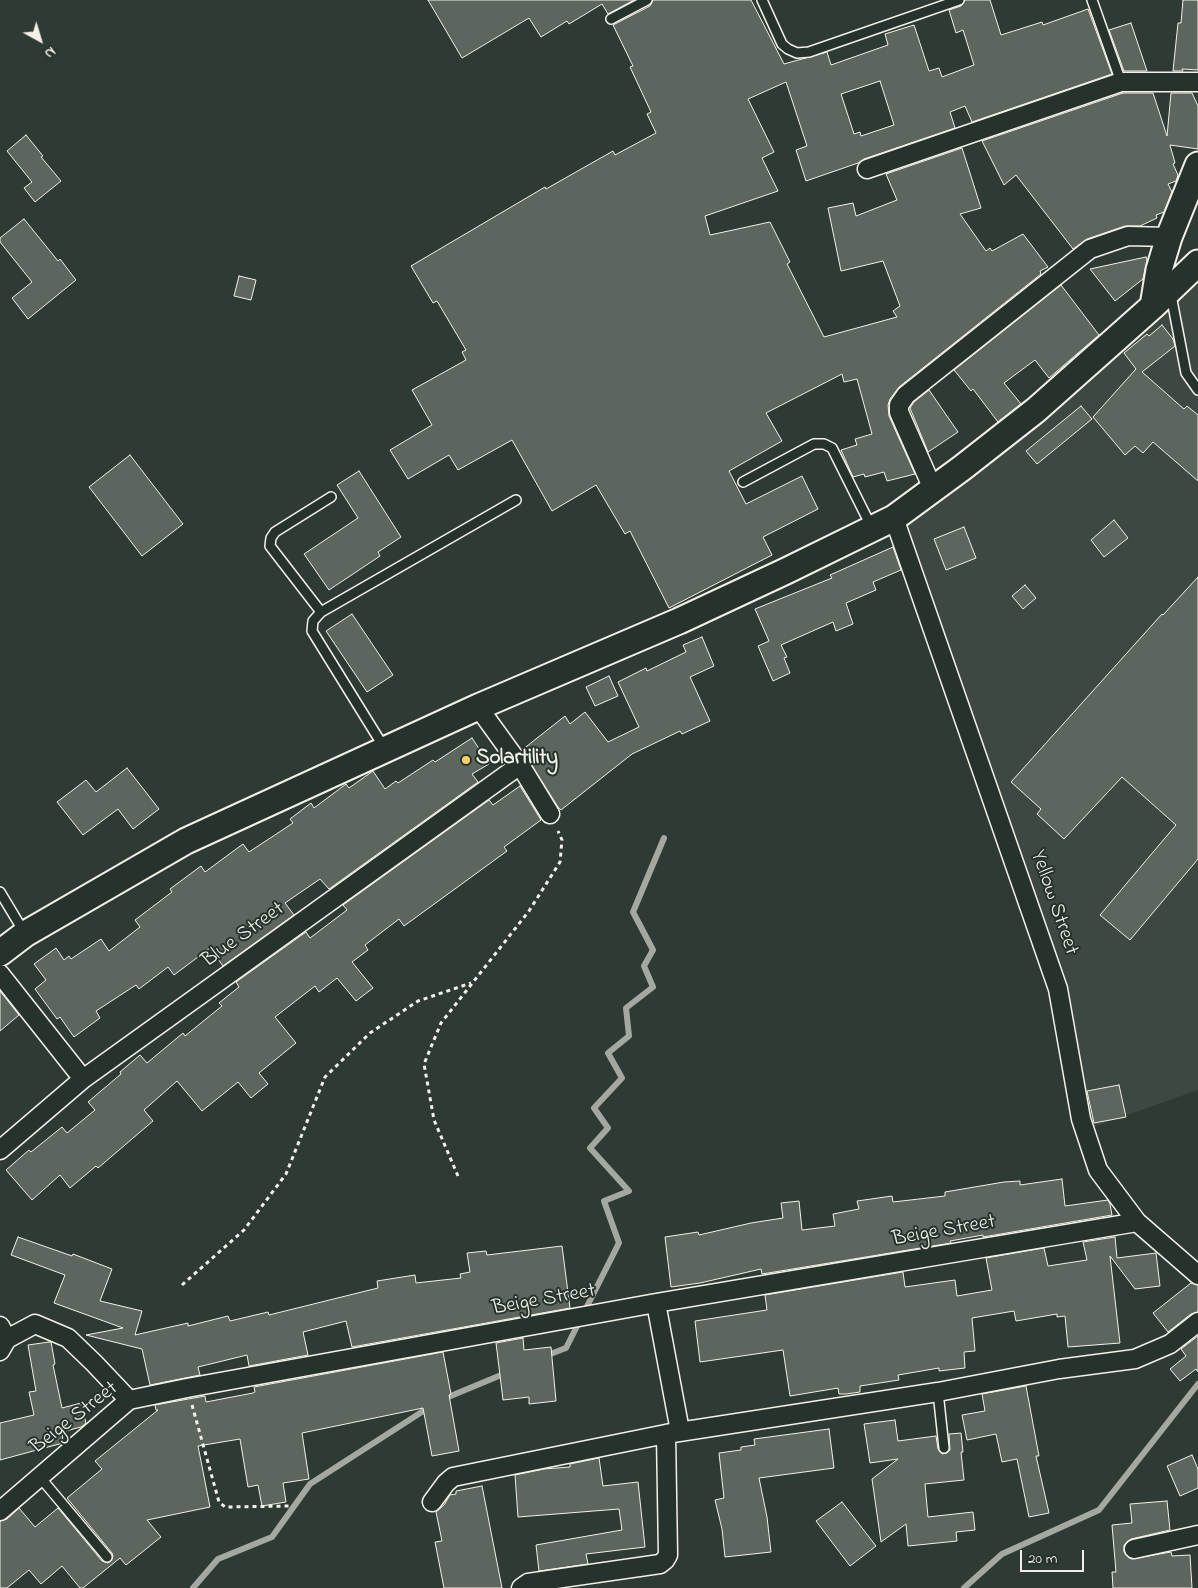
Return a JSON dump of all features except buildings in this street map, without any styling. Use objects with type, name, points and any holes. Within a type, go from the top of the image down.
[{"type":"street","points":[[867,169],[1121,82],[1198,82]]},
{"type":"street","points":[[1161,298],[1159,270],[1169,237],[1198,164]]},
{"type":"street","points":[[933,489],[899,412],[899,405],[906,395],[1090,249],[1128,236],[1169,237]]},
{"type":"street","points":[[0,953],[25,934],[186,841],[478,707],[679,621],[894,518],[1036,410],[1161,298],[1198,262]]},
{"type":"street","name":"Yellow Street","points":[[894,518],[1058,989],[1081,1119],[1098,1170],[1137,1222],[1198,1276]]},
{"type":"street","points":[[478,707],[520,765],[550,814]]},
{"type":"street","name":"Blue Street","points":[[0,1150],[83,1079],[520,765]]},
{"type":"street","points":[[0,974],[83,1079]]},
{"type":"street","name":"Beige Street","points":[[0,1511],[129,1400],[656,1303],[1137,1222]]},
{"type":"street","points":[[521,1588],[528,1583],[660,1564],[668,1555],[673,1432],[656,1303]]},
{"type":"street","points":[[432,1502],[446,1483],[453,1477],[673,1432],[938,1392],[1135,1358],[1170,1344],[1198,1322]]},
{"type":"street","points":[[2,1339],[35,1324],[68,1338],[129,1400]]},
{"type":"street","points":[[1134,1549],[1198,1535]]},
{"type":"lane","points":[[611,19],[647,0]]},
{"type":"lane","points":[[762,0],[782,44],[788,50],[797,53],[808,52],[959,0]]},
{"type":"lane","points":[[1092,0],[1121,82]]},
{"type":"lane","points":[[1161,298],[1186,373],[1198,390]]},
{"type":"lane","points":[[744,482],[814,444],[824,444],[832,448],[872,529]]},
{"type":"lane","points":[[321,612],[270,546],[271,538],[275,532],[331,497]]},
{"type":"lane","points":[[385,749],[312,631],[314,621],[321,612],[516,500]]},
{"type":"lane","points":[[0,892],[25,934]]},
{"type":"lane","points":[[938,1392],[944,1448]]},
{"type":"lane","points":[[39,1476],[107,1558]]},
{"type":"path","points":[[458,1176],[434,1120],[424,1064],[441,1023],[529,911],[560,862],[562,840],[550,814]]},
{"type":"path","points":[[182,1284],[244,1230],[286,1174],[325,1077],[370,1033],[418,1001],[471,983]]},
{"type":"path","points":[[187,1388],[219,1502],[225,1507],[291,1506]]},
{"type":"shaded area","points":[[1198,275],[1198,1090],[1093,1127],[1065,990],[901,531],[997,458],[1082,385]]},
{"type":"waterway","points":[[545,1356],[566,1348],[619,1243],[604,1201],[629,1191],[590,1148],[608,1128],[594,1108],[622,1078],[608,1053],[629,1036],[626,1008],[653,987],[644,966],[653,950],[633,912],[664,838]]},
{"type":"waterway","points":[[441,1400],[506,1373]]},
{"type":"waterway","points":[[964,1588],[1002,1554],[1099,1510],[1198,1384]]},
{"type":"waterway","points":[[193,1588],[218,1559],[272,1537],[310,1484],[431,1406]]},
{"type":"place","name":"Solartility","points":[[466,760]]}]
